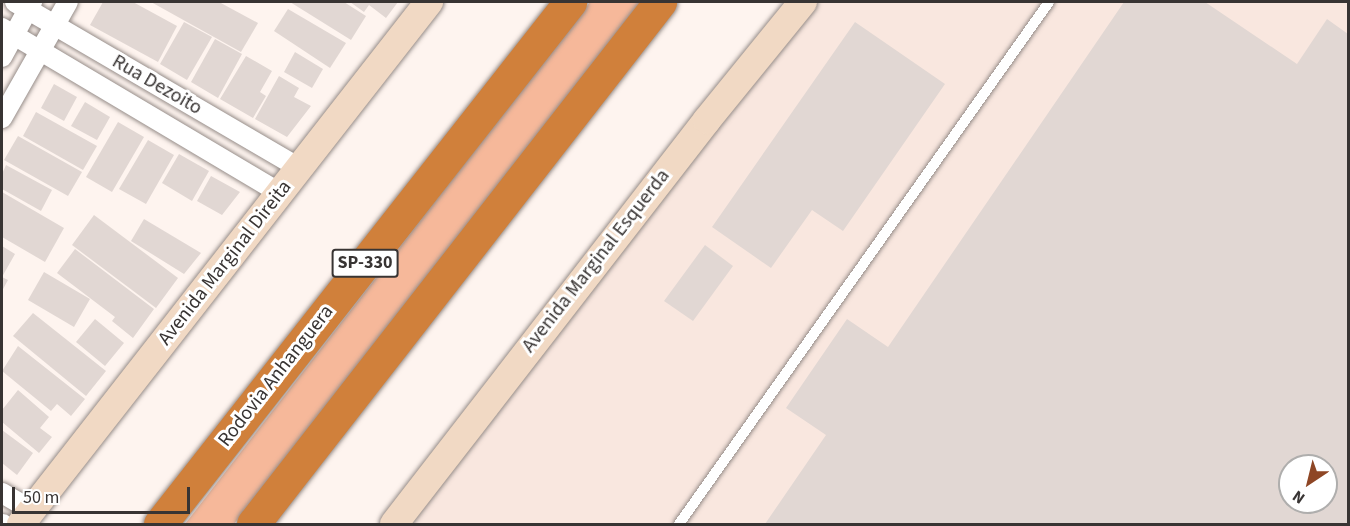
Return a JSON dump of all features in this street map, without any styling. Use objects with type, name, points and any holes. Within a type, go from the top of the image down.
[{"type":"highway","name":"Rodovia Anhanguera","points":[[160,525],[570,2]]},
{"type":"highway","points":[[253,525],[660,2]]},
{"type":"main road","name":"Avenida Marginal Direita","points":[[26,517],[429,2]]},
{"type":"main road","name":"Avenida Marginal Esquerda","points":[[394,525],[692,138],[803,2]]},
{"type":"street","points":[[2,118],[68,2]]},
{"type":"street","points":[[2,57],[8,32],[25,4]]},
{"type":"street","name":"Rua Dezoito","points":[[25,4],[55,25],[298,168]]},
{"type":"street","name":"Rua Dezoito","points":[[8,32],[280,193]]},
{"type":"street","points":[[2,493],[26,517]]},
{"type":"lane","points":[[679,525],[1049,2]]},
{"type":"shaded area","points":[[590,2],[645,2],[234,524],[185,524]]},
{"type":"shaded area","points":[[804,2],[1348,2],[1348,524],[396,524]]},
{"type":"building","points":[[103,2],[133,2],[177,26],[158,62],[90,25]]},
{"type":"building","points":[[151,2],[219,2],[258,23],[241,52]]},
{"type":"building","points":[[290,2],[344,2],[366,16],[351,40]]},
{"type":"building","points":[[350,2],[398,2],[386,18],[369,5],[364,12]]},
{"type":"building","points":[[1124,2],[1205,2],[1297,64],[1327,19],[1348,34],[1348,524],[765,524],[826,435],[786,408],[847,319],[888,347]]},
{"type":"building","points":[[288,9],[346,43],[330,68],[274,31]]},
{"type":"building","points":[[184,22],[212,37],[187,80],[160,64]]},
{"type":"building","points":[[855,22],[945,84],[843,231],[812,210],[771,268],[712,227]]},
{"type":"building","points":[[215,39],[242,54],[218,98],[191,82]]},
{"type":"building","points":[[295,52],[323,69],[312,88],[284,72]]},
{"type":"building","points":[[246,56],[272,71],[260,92],[266,96],[253,118],[220,99]]},
{"type":"building","points":[[279,76],[299,88],[294,97],[311,106],[287,137],[255,119]]},
{"type":"building","points":[[54,84],[77,97],[64,121],[41,108]]},
{"type":"building","points":[[85,102],[110,117],[97,140],[71,126]]},
{"type":"building","points":[[36,112],[97,146],[83,170],[23,136]]},
{"type":"building","points":[[118,122],[144,137],[112,192],[86,177]]},
{"type":"building","points":[[18,136],[82,172],[68,196],[4,160]]},
{"type":"building","points":[[148,140],[174,155],[146,204],[119,189]]},
{"type":"building","points":[[179,154],[209,171],[192,201],[162,183]]},
{"type":"building","points":[[6,165],[52,190],[41,211],[2,189],[2,174]]},
{"type":"building","points":[[211,176],[240,192],[222,215],[197,201]]},
{"type":"building","points":[[2,192],[64,228],[45,262],[2,237]]},
{"type":"building","points":[[94,215],[178,278],[156,308],[72,245]]},
{"type":"building","points":[[144,219],[201,253],[184,274],[131,241]]},
{"type":"building","points":[[705,245],[733,266],[693,321],[664,301]]},
{"type":"building","points":[[2,246],[15,254],[2,277]]},
{"type":"building","points":[[75,249],[154,309],[133,338],[112,321],[115,317],[57,273]]},
{"type":"building","points":[[44,272],[90,299],[74,327],[28,300]]},
{"type":"building","points":[[2,277],[8,280],[2,291]]},
{"type":"building","points":[[33,313],[106,371],[86,396],[13,336]]},
{"type":"building","points":[[95,319],[124,343],[105,366],[76,342]]},
{"type":"building","points":[[18,346],[85,399],[71,416],[57,404],[51,411],[2,371]]},
{"type":"building","points":[[18,390],[49,417],[40,428],[52,437],[39,453],[2,422],[2,410]]},
{"type":"building","points":[[2,430],[33,453],[17,475],[2,463]]}]
